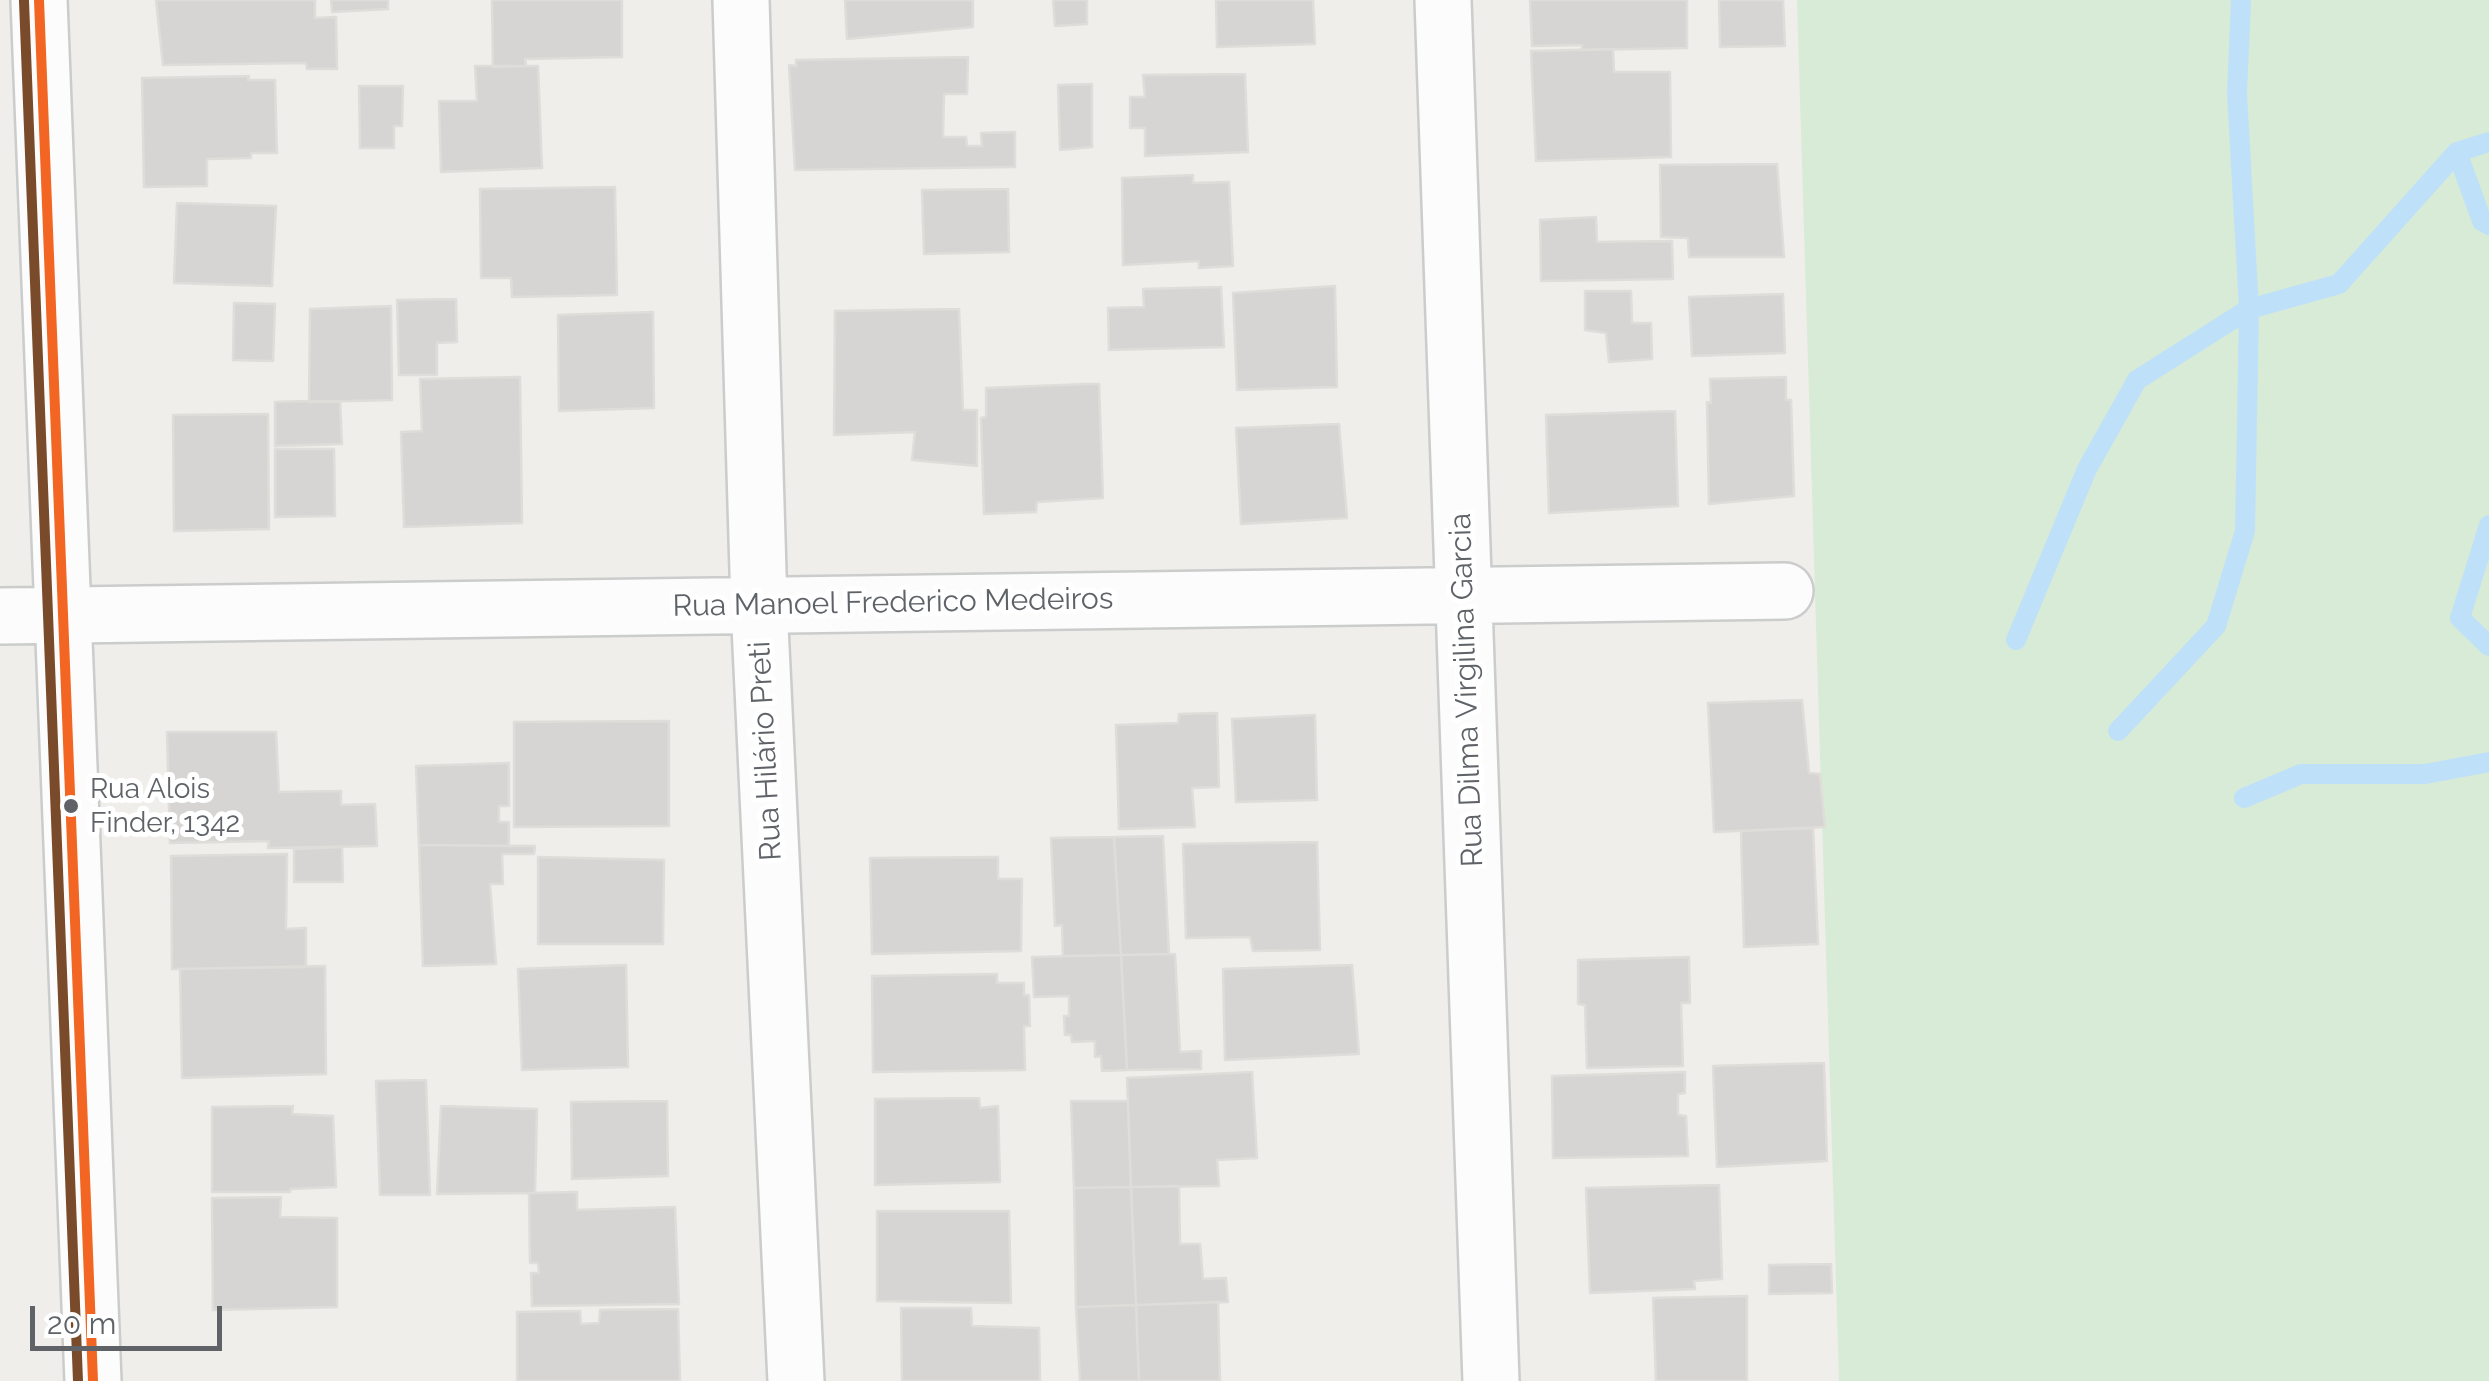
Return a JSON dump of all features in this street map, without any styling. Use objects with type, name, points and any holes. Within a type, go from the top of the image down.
[{"type":"street","points":[[39,0],[93,1381]]},
{"type":"street","name":"Rua Hilário Preti","points":[[741,0],[759,605],[796,1381]]},
{"type":"street","name":"Rua Dilma Virgilina Garcia","points":[[1443,0],[1491,1381]]},
{"type":"street","name":"Rua Manoel Frederico Medeiros","points":[[0,616],[1785,591]]},
{"type":"green space","points":[[1797,0],[2489,0],[2489,1381],[1839,1381]]},
{"type":"building","points":[[156,0],[315,0],[315,18],[336,17],[337,69],[307,69],[306,63],[163,65]]},
{"type":"building","points":[[331,0],[388,0],[388,9],[332,12]]},
{"type":"building","points":[[492,0],[622,0],[622,57],[525,59],[526,66],[493,67]]},
{"type":"building","points":[[845,0],[973,0],[973,27],[847,39]]},
{"type":"building","points":[[1053,0],[1087,0],[1087,24],[1055,26]]},
{"type":"building","points":[[1216,0],[1313,0],[1315,44],[1217,47]]},
{"type":"building","points":[[1530,0],[1687,0],[1687,48],[1582,50],[1582,45],[1532,46]]},
{"type":"building","points":[[1719,0],[1783,0],[1785,46],[1720,47]]},
{"type":"building","points":[[1613,49],[1614,72],[1670,72],[1671,157],[1536,161],[1531,51]]},
{"type":"building","points":[[968,57],[967,94],[944,94],[943,137],[966,137],[967,146],[982,146],[981,133],[1015,132],[1015,167],[795,170],[789,65],[796,66],[796,60]]},
{"type":"building","points":[[475,66],[538,66],[542,168],[441,172],[439,101],[477,101]]},
{"type":"building","points":[[1245,74],[1248,152],[1145,156],[1145,128],[1130,128],[1130,97],[1145,97],[1143,75]]},
{"type":"building","points":[[249,76],[248,80],[275,80],[277,153],[207,159],[207,186],[144,187],[142,78]]},
{"type":"building","points":[[1092,84],[1092,147],[1060,150],[1058,85]]},
{"type":"building","points":[[359,86],[403,86],[402,126],[394,126],[394,148],[360,148]]},
{"type":"building","points":[[1777,164],[1784,257],[1689,257],[1688,238],[1661,237],[1660,165]]},
{"type":"building","points":[[1193,175],[1193,183],[1229,182],[1233,266],[1199,268],[1199,261],[1123,265],[1122,178]]},
{"type":"building","points":[[615,187],[617,295],[512,297],[511,278],[481,278],[480,189]]},
{"type":"building","points":[[1008,189],[1009,252],[924,254],[922,190]]},
{"type":"building","points":[[177,203],[276,206],[272,286],[174,283]]},
{"type":"building","points":[[1596,217],[1597,242],[1672,241],[1673,279],[1541,281],[1540,220]]},
{"type":"building","points":[[1335,286],[1337,387],[1237,390],[1233,293]]},
{"type":"building","points":[[1221,287],[1224,347],[1109,350],[1108,308],[1144,307],[1143,289]]},
{"type":"building","points":[[1585,291],[1631,291],[1632,323],[1651,323],[1652,359],[1609,362],[1606,333],[1585,330]]},
{"type":"building","points":[[1783,294],[1785,353],[1692,356],[1689,297]]},
{"type":"building","points":[[456,299],[457,342],[437,343],[437,375],[399,375],[397,300]]},
{"type":"building","points":[[234,303],[275,304],[273,361],[233,360]]},
{"type":"building","points":[[391,306],[392,400],[309,402],[310,309]]},
{"type":"building","points":[[959,309],[963,410],[977,410],[977,466],[912,460],[915,432],[834,435],[835,311]]},
{"type":"building","points":[[653,312],[654,408],[559,411],[558,315]]},
{"type":"building","points":[[520,377],[522,523],[404,527],[401,432],[422,431],[420,379]]},
{"type":"building","points":[[1786,377],[1786,400],[1791,400],[1794,496],[1709,504],[1710,379]]},
{"type":"building","points":[[1099,384],[1103,498],[1037,502],[1036,512],[984,514],[981,418],[986,417],[986,388]]},
{"type":"building","points":[[275,402],[340,402],[342,444],[275,446]]},
{"type":"building","points":[[1675,411],[1678,506],[1549,513],[1546,415]]},
{"type":"building","points":[[268,414],[269,529],[174,531],[173,415]]},
{"type":"building","points":[[1339,424],[1347,518],[1241,524],[1236,428]]},
{"type":"building","points":[[275,449],[334,449],[335,516],[275,517]]},
{"type":"building","points":[[1802,700],[1809,773],[1820,774],[1825,827],[1714,832],[1708,703]]},
{"type":"building","points":[[1217,713],[1219,787],[1192,788],[1195,827],[1119,829],[1116,725],[1178,723],[1179,714]]},
{"type":"building","points":[[1315,715],[1317,800],[1236,802],[1232,719]]},
{"type":"building","points":[[669,721],[669,826],[514,827],[514,722]]},
{"type":"building","points":[[167,732],[276,732],[279,792],[341,791],[341,805],[375,804],[377,846],[268,848],[269,841],[170,843]]},
{"type":"building","points":[[509,763],[509,806],[499,806],[499,822],[509,822],[509,846],[419,845],[416,766]]},
{"type":"building","points":[[1813,828],[1818,944],[1744,947],[1741,831]]},
{"type":"building","points":[[1163,836],[1169,954],[1121,955],[1114,837]]},
{"type":"building","points":[[1114,837],[1121,955],[1063,956],[1062,925],[1055,926],[1051,838]]},
{"type":"building","points":[[1317,842],[1320,950],[1253,951],[1250,937],[1186,938],[1183,844]]},
{"type":"building","points":[[419,845],[535,846],[534,854],[502,854],[503,884],[490,884],[496,964],[423,966]]},
{"type":"building","points":[[342,847],[343,882],[294,882],[294,849]]},
{"type":"building","points":[[287,854],[286,929],[306,928],[306,967],[172,969],[171,856]]},
{"type":"building","points":[[538,857],[664,860],[663,944],[538,944]]},
{"type":"building","points":[[998,857],[998,879],[1022,879],[1021,951],[872,954],[870,858]]},
{"type":"building","points":[[1175,954],[1180,1052],[1201,1051],[1201,1069],[1127,1070],[1121,955]]},
{"type":"building","points":[[1121,955],[1127,1070],[1102,1071],[1101,1056],[1095,1057],[1095,1041],[1072,1042],[1071,1035],[1065,1035],[1069,996],[1034,997],[1032,957]]},
{"type":"building","points":[[1689,957],[1690,1003],[1681,1003],[1683,1066],[1587,1068],[1585,1005],[1578,1004],[1578,960]]},
{"type":"building","points":[[626,965],[628,1067],[522,1070],[518,969]]},
{"type":"building","points":[[1352,965],[1359,1054],[1225,1060],[1223,969]]},
{"type":"building","points":[[325,966],[326,1074],[182,1078],[180,969]]},
{"type":"building","points":[[997,974],[997,983],[1024,983],[1024,995],[1029,995],[1030,1026],[1024,1026],[1025,1070],[873,1072],[872,976]]},
{"type":"building","points":[[1824,1063],[1827,1161],[1717,1167],[1713,1066]]},
{"type":"building","points":[[1252,1072],[1257,1158],[1217,1160],[1219,1186],[1131,1187],[1127,1078]]},
{"type":"building","points":[[1685,1072],[1685,1093],[1678,1094],[1678,1115],[1686,1116],[1688,1156],[1553,1158],[1552,1076]]},
{"type":"building","points":[[426,1080],[430,1195],[380,1195],[376,1081]]},
{"type":"building","points":[[979,1098],[980,1108],[998,1106],[1000,1182],[875,1185],[875,1099]]},
{"type":"building","points":[[667,1101],[668,1176],[572,1179],[571,1102]]},
{"type":"building","points":[[1071,1101],[1128,1101],[1131,1187],[1074,1188]]},
{"type":"building","points":[[293,1106],[292,1114],[333,1116],[336,1187],[290,1192],[212,1192],[212,1107]]},
{"type":"building","points":[[441,1106],[537,1109],[535,1193],[437,1194]]},
{"type":"building","points":[[1719,1185],[1722,1279],[1694,1281],[1695,1289],[1590,1293],[1586,1188]]},
{"type":"building","points":[[1179,1186],[1180,1244],[1200,1244],[1203,1279],[1226,1278],[1228,1302],[1136,1305],[1131,1187]]},
{"type":"building","points":[[1131,1187],[1136,1305],[1076,1307],[1074,1188]]},
{"type":"building","points":[[577,1192],[577,1210],[675,1207],[679,1304],[532,1306],[531,1273],[539,1273],[538,1263],[530,1263],[529,1193]]},
{"type":"building","points":[[281,1197],[280,1217],[337,1218],[337,1307],[213,1310],[212,1198]]},
{"type":"building","points":[[877,1211],[1009,1211],[1011,1303],[877,1301]]},
{"type":"building","points":[[1831,1264],[1832,1293],[1769,1294],[1769,1265]]},
{"type":"building","points":[[1747,1296],[1747,1381],[1656,1381],[1653,1298]]},
{"type":"building","points":[[1218,1302],[1220,1381],[1139,1381],[1136,1305]]},
{"type":"building","points":[[1136,1305],[1139,1381],[1080,1381],[1076,1307]]},
{"type":"building","points":[[901,1308],[971,1308],[972,1326],[1039,1328],[1040,1381],[902,1381]]},
{"type":"building","points":[[678,1309],[680,1381],[517,1381],[517,1312],[580,1311],[581,1324],[599,1323],[600,1310]]},
{"type":"waterway","points":[[2118,731],[2216,626],[2245,531],[2249,309],[2237,93],[2241,0]]},
{"type":"waterway","points":[[2016,640],[2087,469],[2137,380],[2249,309],[2339,284],[2457,152],[2489,142]]},
{"type":"waterway","points":[[2457,152],[2482,221],[2489,225]]},
{"type":"waterway","points":[[2489,525],[2460,618],[2489,646]]},
{"type":"waterway","points":[[2244,798],[2301,774],[2425,774],[2489,762]]},
{"type":"transit line","points":[[39,0],[93,1381]]},
{"type":"transit line","points":[[24,1],[78,1381]]},
{"type":"place","name":"Rua Alois Finder, 1342","points":[[71,806]]}]
